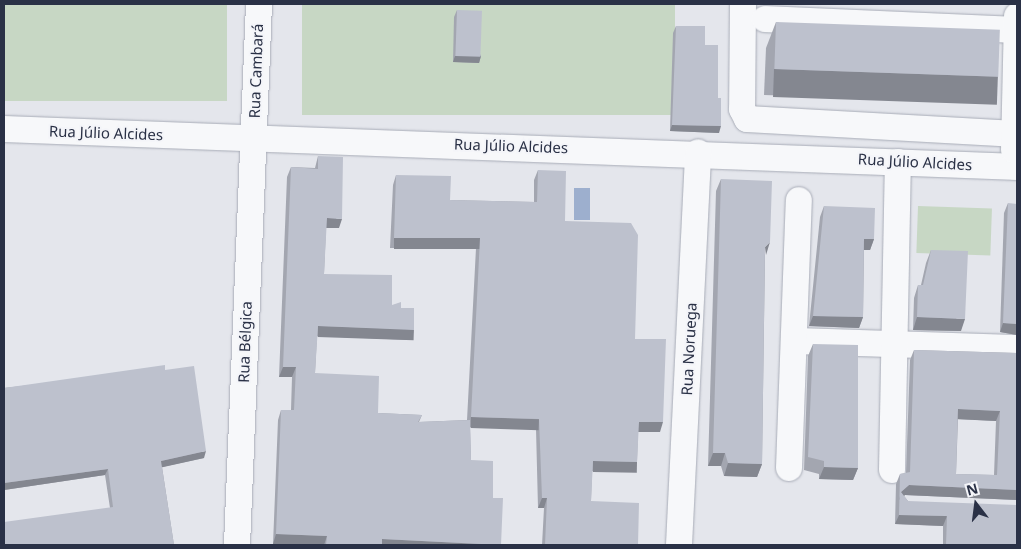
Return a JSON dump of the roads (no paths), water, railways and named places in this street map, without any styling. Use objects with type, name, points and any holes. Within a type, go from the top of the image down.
[{"type":"street","name":"Rua Cambará","points":[[254,139],[259,4]]},
{"type":"street","points":[[743,4],[742,108],[747,120],[1015,134]]},
{"type":"street","points":[[765,19],[1017,23],[1015,166]]},
{"type":"street","name":"Rua Júlio Alcides","points":[[4,128],[254,139],[698,152],[1015,166]]},
{"type":"street","name":"Rua Bélgica","points":[[237,545],[254,139]]},
{"type":"street","name":"Rua Noruega","points":[[679,545],[698,152]]},
{"type":"street","points":[[892,470],[898,162]]},
{"type":"street","points":[[789,468],[799,200]]},
{"type":"street","points":[[794,341],[1017,348]]},
{"type":"water","points":[[574,188],[590,188],[590,220],[574,220]]}]
